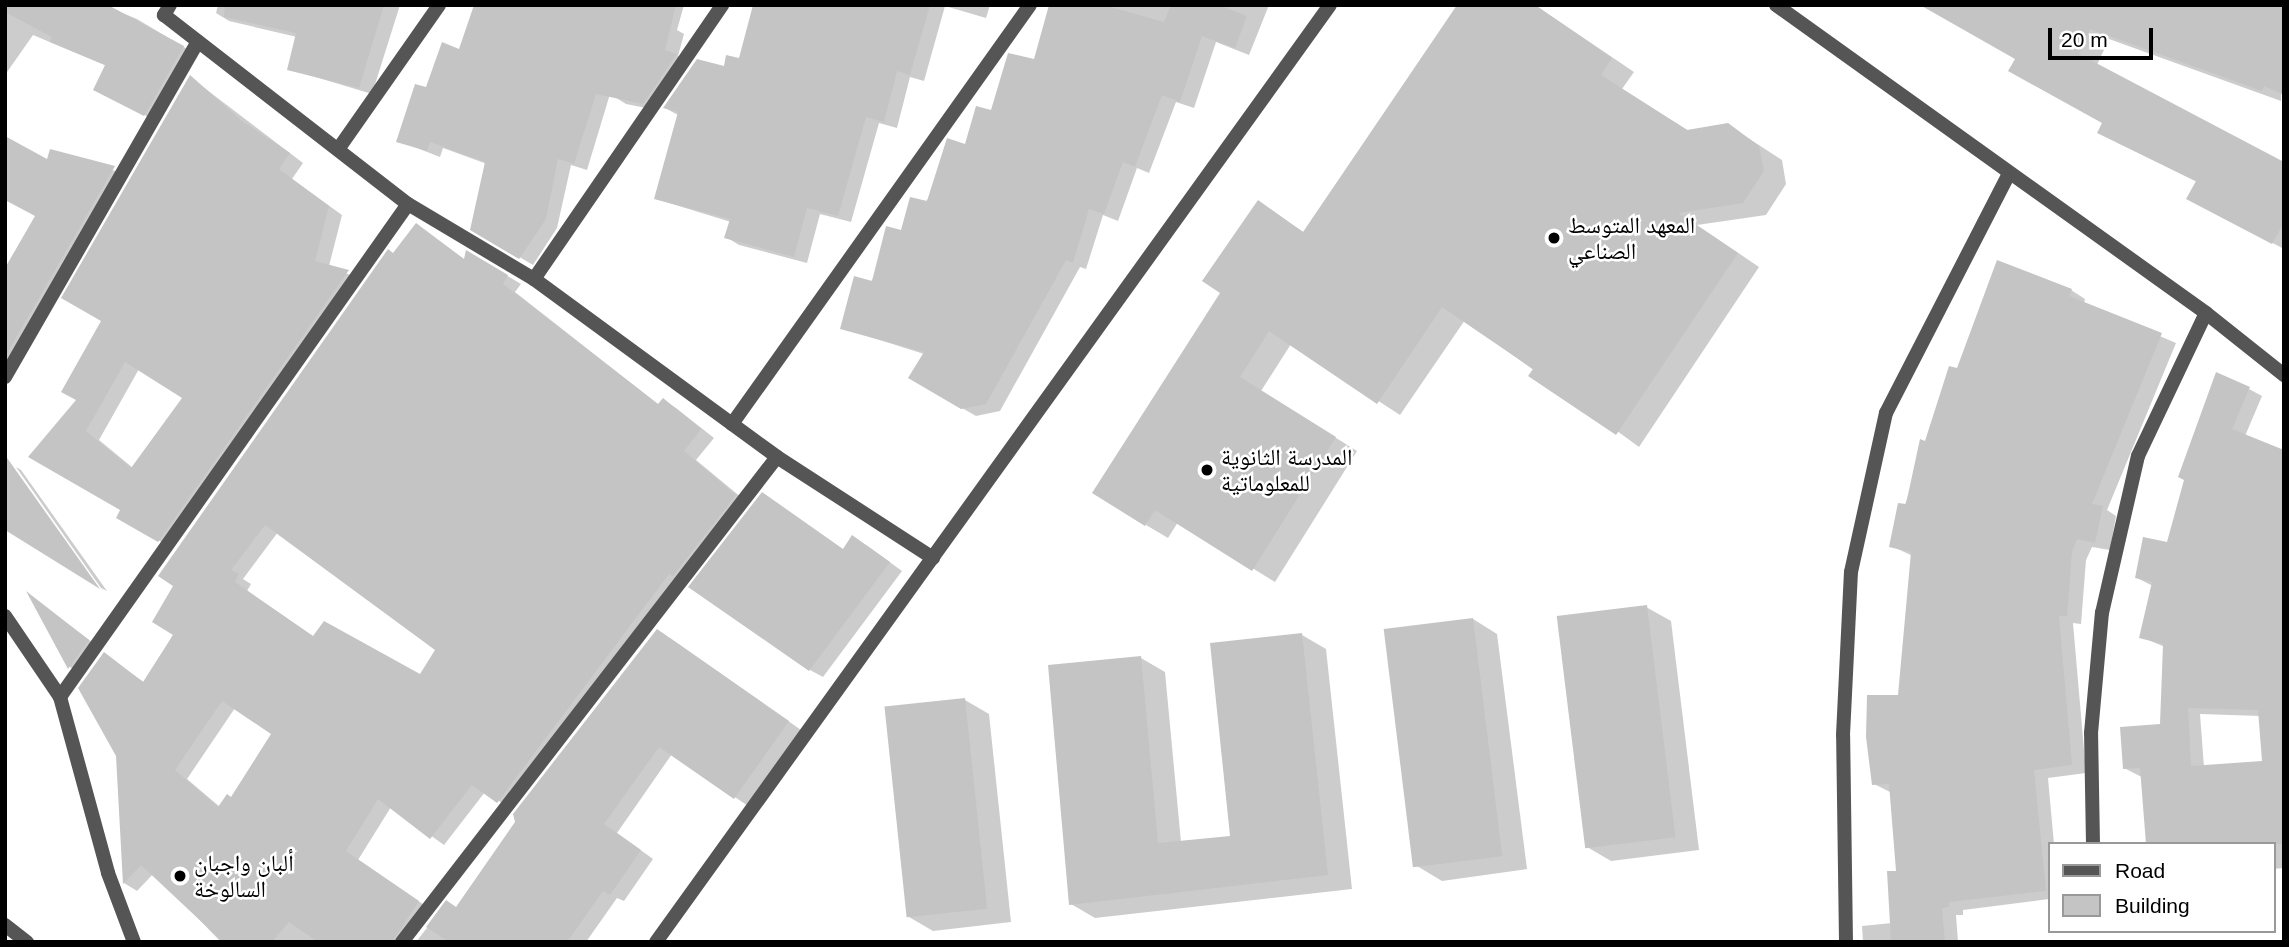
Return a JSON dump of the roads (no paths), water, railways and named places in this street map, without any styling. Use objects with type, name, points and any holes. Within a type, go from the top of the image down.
[{"type":"street","points":[[170,5],[164,15],[408,204],[534,279],[777,457],[933,558]]},
{"type":"street","points":[[339,148],[439,5]]},
{"type":"street","points":[[534,279],[722,5]]},
{"type":"street","points":[[732,424],[1030,5]]},
{"type":"street","points":[[656,942],[1330,5]]},
{"type":"street","points":[[1776,5],[2008,176],[2206,313],[2284,375]]},
{"type":"street","points":[[5,377],[198,41]]},
{"type":"street","points":[[1846,942],[1843,735],[1851,572],[1886,413],[2008,176]]},
{"type":"street","points":[[60,697],[408,204]]},
{"type":"street","points":[[2093,842],[2091,733],[2102,613],[2138,456],[2206,313]]},
{"type":"street","points":[[402,942],[777,457]]},
{"type":"street","points":[[5,616],[60,697],[108,873],[134,942]]},
{"type":"street","points":[[5,925],[27,942]]},
{"type":"place","name":"المعهد المتوسط الصناعي","points":[[1554,238]]},
{"type":"place","name":"المدرسة الثانوية للمعلوماتية","points":[[1207,470]]},
{"type":"place","name":"ألبان واجبان السالوخة","points":[[180,876]]}]
